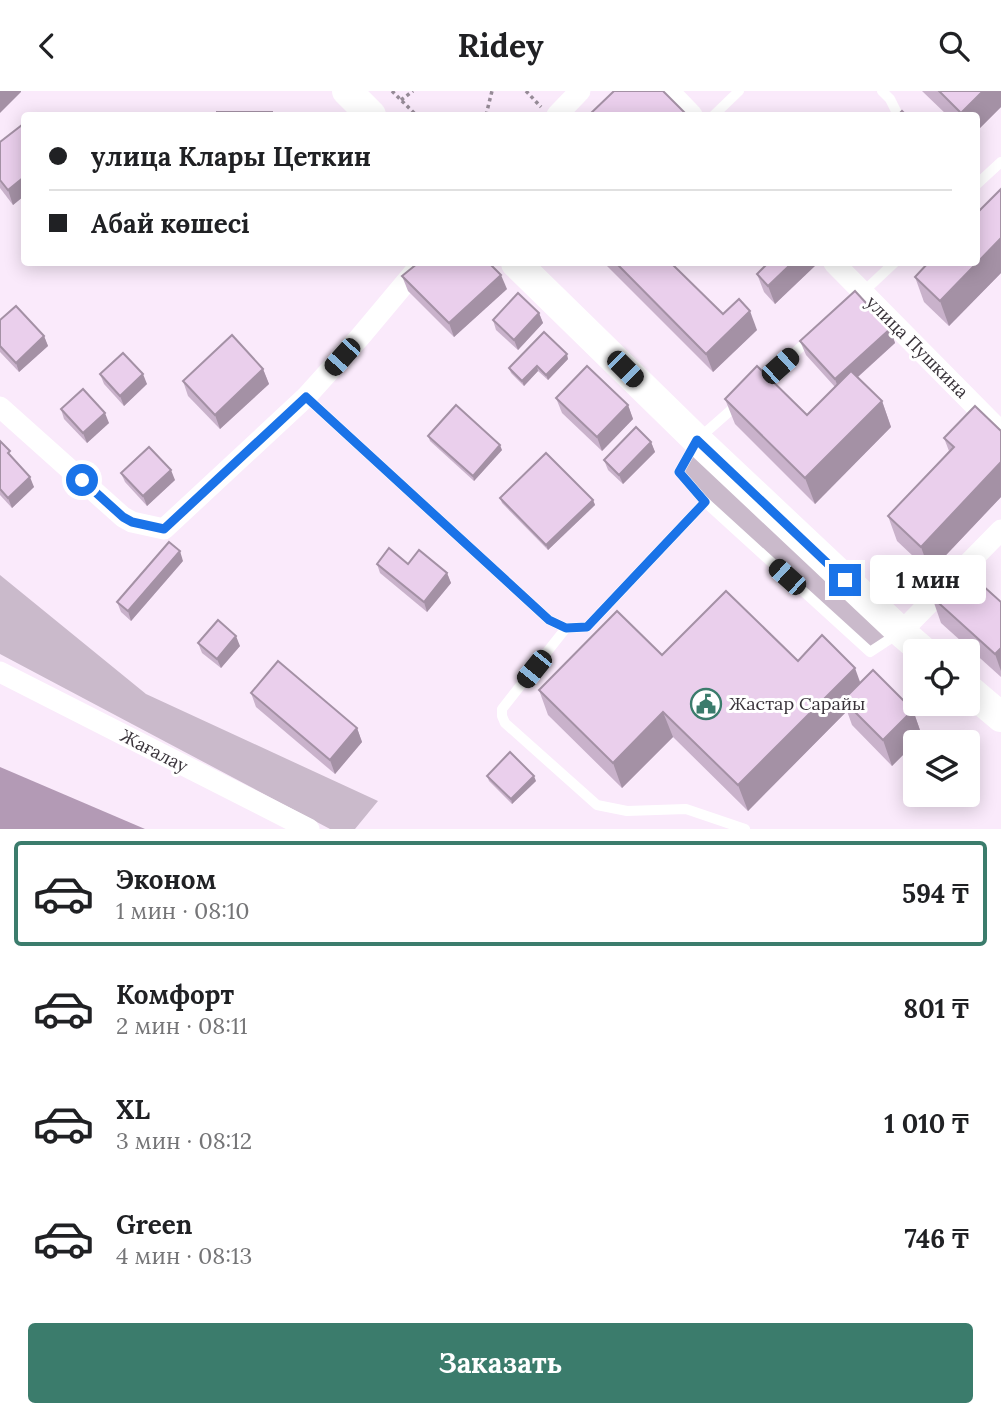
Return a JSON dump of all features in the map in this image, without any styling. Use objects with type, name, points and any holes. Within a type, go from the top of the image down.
[{"type":"main road","points":[[347,91],[368,112]]},
{"type":"main road","points":[[519,266],[697,440],[909,639]]},
{"type":"main road","points":[[980,699],[1001,717]]},
{"type":"street","points":[[560,112],[580,91]]},
{"type":"street","points":[[669,91],[689,112]]},
{"type":"street","points":[[0,407],[123,517],[132,522],[164,529],[306,397],[419,266]]},
{"type":"street","name":"улица Пушкина","points":[[836,266],[858,297],[1001,432]]},
{"type":"street","points":[[914,639],[1001,530]]},
{"type":"street","name":"Жағалау","points":[[0,672],[309,829]]},
{"type":"lane","points":[[717,112],[739,91]]},
{"type":"lane","points":[[882,91],[896,112]]},
{"type":"lane","points":[[980,181],[1001,162]]},
{"type":"lane","points":[[858,297],[891,266]]},
{"type":"lane","points":[[821,329],[697,440],[679,472],[705,502],[870,652],[903,644]]},
{"type":"lane","points":[[306,397],[549,620],[566,628],[587,627],[705,502]]},
{"type":"lane","points":[[566,628],[502,709],[506,723],[597,805],[627,811],[686,809],[745,829]]},
{"type":"path","points":[[392,91],[413,112]]},
{"type":"path","points":[[401,100],[413,91]]},
{"type":"path","points":[[487,112],[492,91]]},
{"type":"path","points":[[526,91],[545,112]]},
{"type":"shaded area","points":[[697,440],[901,632],[870,652],[679,472]]},
{"type":"shaded area","points":[[0,575],[146,694],[378,801],[355,829],[330,829],[0,654]]},
{"type":"shaded area","points":[[0,767],[145,829],[0,829]]},
{"type":"building","points":[[614,91],[663,91],[684,112],[592,112]]},
{"type":"building","points":[[939,91],[983,91],[962,112]]},
{"type":"building","points":[[21,126],[21,179],[8,190],[0,180],[0,142]]},
{"type":"building","points":[[1001,189],[1001,238],[980,260],[980,210]]},
{"type":"building","points":[[414,266],[492,266],[501,275],[449,323],[402,276]]},
{"type":"building","points":[[619,266],[674,266],[723,314],[739,299],[750,311],[706,354]]},
{"type":"building","points":[[765,266],[789,266],[768,286],[757,274]]},
{"type":"building","points":[[925,266],[974,266],[940,301],[915,277]]},
{"type":"building","points":[[855,291],[890,329],[835,379],[800,341]]},
{"type":"building","points":[[518,293],[539,313],[514,340],[493,320]]},
{"type":"building","points":[[16,306],[44,336],[16,363],[0,346],[0,320]]},
{"type":"building","points":[[544,332],[567,354],[546,375],[537,366],[522,381],[509,368]]},
{"type":"building","points":[[232,335],[263,369],[215,415],[183,381]]},
{"type":"building","points":[[123,353],[143,374],[120,396],[100,374]]},
{"type":"building","points":[[587,366],[628,405],[597,437],[556,398]]},
{"type":"building","points":[[757,366],[807,415],[851,371],[882,401],[805,478],[725,399]]},
{"type":"building","points":[[83,389],[105,413],[83,433],[61,409]]},
{"type":"building","points":[[456,405],[500,445],[473,476],[428,436]]},
{"type":"building","points":[[975,406],[1001,431],[1001,462],[921,547],[888,516],[954,447],[944,438]]},
{"type":"building","points":[[636,427],[651,442],[619,475],[604,460]]},
{"type":"building","points":[[0,441],[30,477],[8,498],[0,489]]},
{"type":"building","points":[[149,447],[171,470],[143,496],[121,473]]},
{"type":"building","points":[[546,453],[593,500],[546,545],[500,498]]},
{"type":"building","points":[[169,542],[180,551],[128,611],[117,602]]},
{"type":"building","points":[[389,548],[408,564],[419,550],[447,573],[424,602],[377,564]]},
{"type":"building","points":[[961,566],[1001,602],[1001,648],[995,654],[932,597]]},
{"type":"building","name":"Жастар Сарайы","points":[[726,591],[798,661],[822,635],[855,668],[738,785],[663,712],[613,763],[539,690],[617,611],[662,655]]},
{"type":"building","points":[[218,620],[236,636],[217,659],[198,643]]},
{"type":"building","points":[[278,661],[357,728],[330,760],[251,693]]},
{"type":"building","points":[[873,670],[903,700],[903,716],[907,716],[883,740],[843,700]]},
{"type":"building","points":[[510,752],[534,776],[511,799],[487,776]]},
{"type":"place","name":"Жастар Сарайы","points":[[706,704]]},
{"type":"route","points":[[82,480],[123,517],[132,522],[164,529],[306,397],[549,620],[566,628],[587,627],[705,502],[679,472],[697,440],[845,580]]}]
